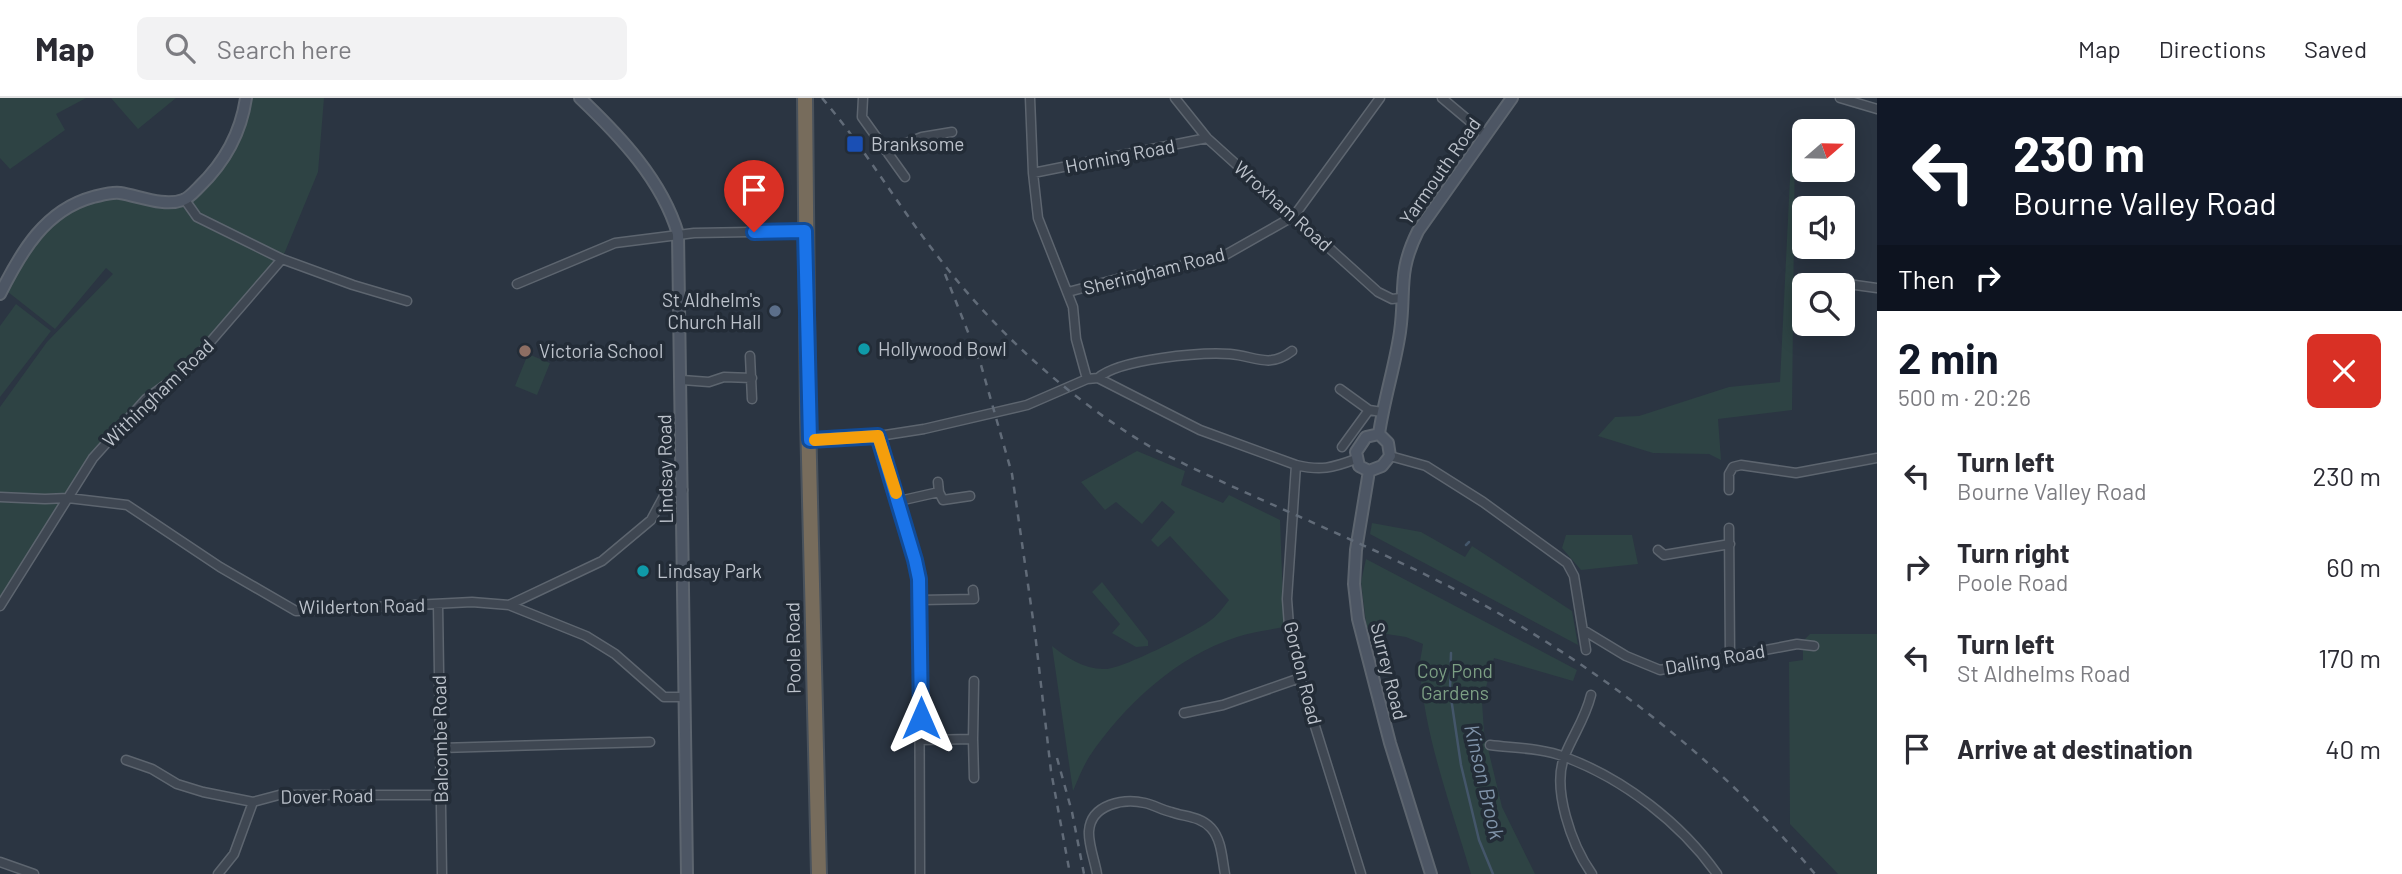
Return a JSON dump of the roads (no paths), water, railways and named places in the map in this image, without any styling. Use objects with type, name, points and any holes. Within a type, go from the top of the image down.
[{"type":"highway","name":"Poole Road","points":[[806,98],[805,231],[819,874]]},
{"type":"street","points":[[0,294],[20,255],[37,232],[60,212],[82,200],[112,192],[166,203],[185,200],[212,174],[228,152],[246,98]]},
{"type":"street","name":"Lindsay Road","points":[[580,98],[603,120],[657,186],[673,216],[678,234],[687,874]]},
{"type":"street","points":[[863,98],[862,117],[905,177]]},
{"type":"street","points":[[1030,98],[1038,218],[1068,292],[1077,348],[1087,379]]},
{"type":"street","name":"Wroxham Road","points":[[1175,98],[1207,138],[1383,296],[1401,298]]},
{"type":"street","name":"Sheringham Road","points":[[1068,292],[1121,278],[1213,261],[1294,216],[1380,98]]},
{"type":"street","points":[[1442,98],[1486,135]]},
{"type":"street","name":"Yarmouth Road","points":[[1378,434],[1401,330],[1401,298],[1406,259],[1418,231],[1512,98]]},
{"type":"street","points":[[1840,98],[1877,109]]},
{"type":"street","points":[[886,151],[922,137],[952,132]]},
{"type":"street","name":"Horning Road","points":[[1033,173],[1207,138]]},
{"type":"street","points":[[185,200],[197,217],[282,259],[394,298],[407,300]]},
{"type":"street","points":[[517,284],[603,246],[678,234],[805,231]]},
{"type":"street","name":"Withingham Road","points":[[0,606],[93,458],[108,439],[146,399],[179,375],[199,355],[282,259]]},
{"type":"street","points":[[1855,285],[1877,288]]},
{"type":"street","points":[[1098,378],[1134,364],[1176,356],[1234,354],[1273,362],[1292,351]]},
{"type":"street","points":[[750,356],[752,400]]},
{"type":"street","points":[[682,380],[709,382],[724,377],[752,378]]},
{"type":"street","points":[[809,432],[843,438],[925,429],[1027,405],[1087,379],[1098,378],[1200,430],[1296,465],[1328,469],[1356,460]]},
{"type":"street","points":[[1340,389],[1369,410],[1382,412]]},
{"type":"street","points":[[1342,447],[1369,410]]},
{"type":"street","points":[[1378,434],[1388,443],[1390,456],[1382,466],[1369,471],[1359,466],[1356,452],[1366,437],[1378,434]]},
{"type":"street","points":[[878,436],[915,560],[920,600],[920,874]]},
{"type":"street","points":[[1390,456],[1426,466],[1483,502],[1572,569],[1586,649]]},
{"type":"street","points":[[1729,490],[1728,474],[1733,467],[1741,465],[1796,474],[1877,458]]},
{"type":"street","name":"Gordon Road","points":[[1296,465],[1287,599],[1289,626],[1300,678],[1361,874]]},
{"type":"street","name":"Surrey Road","points":[[1369,471],[1356,550],[1354,584],[1358,619],[1390,743],[1431,874]]},
{"type":"street","points":[[938,482],[943,500],[970,496]]},
{"type":"street","points":[[509,605],[601,561],[651,520],[664,496],[683,490]]},
{"type":"street","points":[[899,501],[939,492]]},
{"type":"street","name":"Wilderton Road","points":[[0,497],[68,498],[127,505],[238,578],[296,611],[472,602],[509,605],[586,636],[615,654],[664,697],[685,697]]},
{"type":"street","points":[[1728,528],[1730,656]]},
{"type":"street","points":[[1658,550],[1664,555],[1730,544]]},
{"type":"street","points":[[920,600],[973,594],[974,610]]},
{"type":"street","name":"Balcombe Road","points":[[438,605],[442,874]]},
{"type":"street","name":"Dalling Road","points":[[1583,630],[1626,656],[1660,670],[1797,644],[1814,646]]},
{"type":"street","points":[[1184,713],[1223,705],[1300,678]]},
{"type":"street","points":[[974,681],[974,778]]},
{"type":"street","points":[[1591,695],[1586,715],[1564,757],[1560,783],[1566,817],[1575,844],[1592,874]]},
{"type":"street","points":[[921,740],[974,739]]},
{"type":"street","points":[[440,748],[650,742]]},
{"type":"street","points":[[1490,745],[1564,757],[1630,789],[1703,855],[1717,874]]},
{"type":"street","points":[[126,760],[152,769],[177,784],[253,802]]},
{"type":"street","name":"Dover Road","points":[[218,874],[234,854],[253,802],[279,795],[441,795]]},
{"type":"street","points":[[1097,874],[1089,832],[1092,819],[1102,808],[1124,801],[1144,803],[1198,818],[1212,828],[1220,843],[1226,874]]},
{"type":"street","points":[[0,862],[34,874]]},
{"type":"waterway","name":"Kinson Brook","points":[[1466,545],[1469,542]]},
{"type":"waterway","name":"Kinson Brook","points":[[1451,653],[1450,691],[1461,765],[1479,840],[1493,874]]},
{"type":"railway","points":[[822,98],[959,283],[1008,337],[1063,386],[1154,449],[1419,571],[1555,647],[1649,714],[1694,751],[1737,790],[1815,874]]},
{"type":"railway","points":[[945,274],[981,365],[1012,474],[1035,633],[1051,771],[1070,874]]},
{"type":"railway","points":[[1057,758],[1072,812],[1084,874]]},
{"type":"place","name":"Branksome","points":[[855,144]]},
{"type":"place","name":"St Aldhelm's Church Hall","points":[[775,311]]},
{"type":"place","name":"Hollywood Bowl","points":[[864,349]]},
{"type":"place","name":"Victoria School","points":[[525,351]]},
{"type":"place","name":"Lindsay Park","points":[[643,571]]},
{"type":"park label","name":"Coy Pond Gardens","points":[[1455,682]]}]
